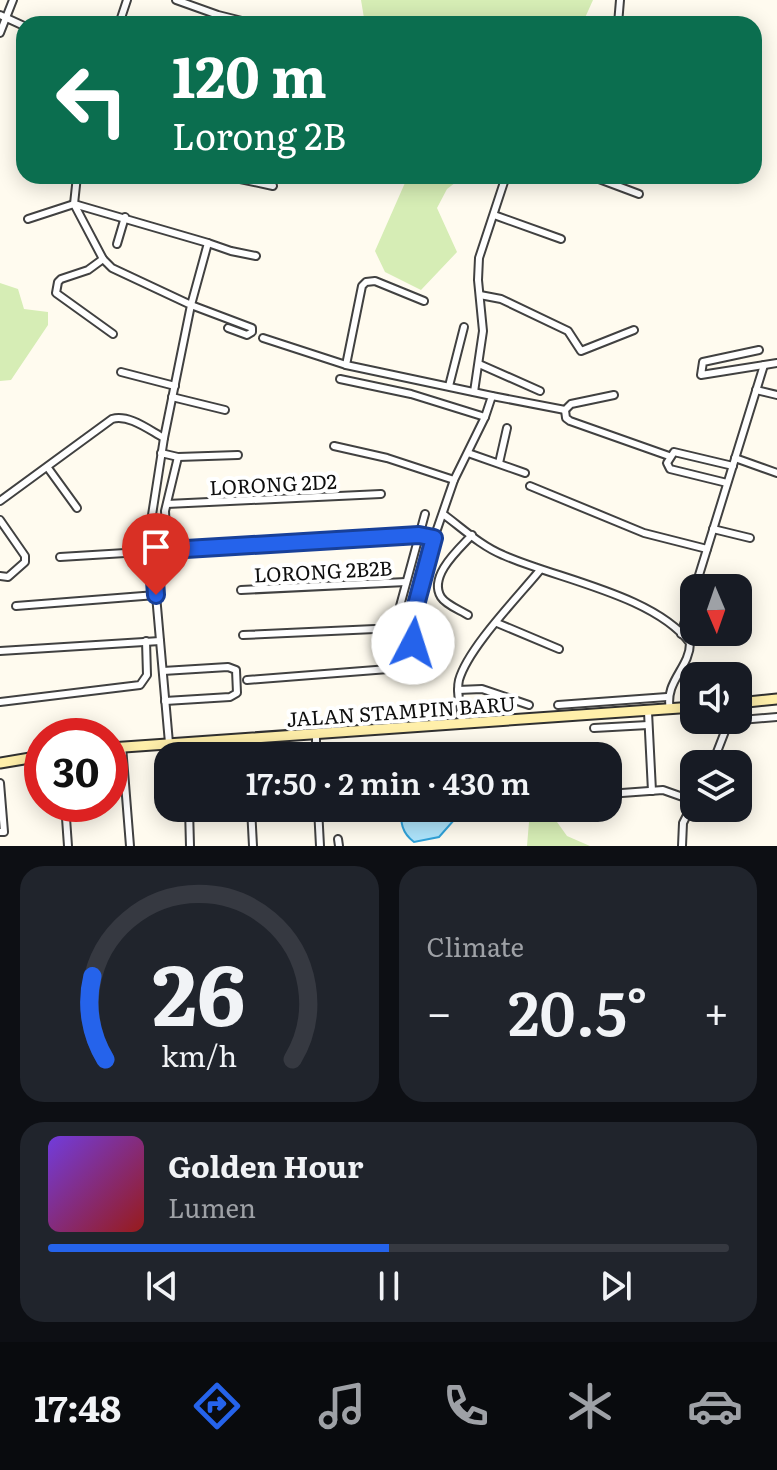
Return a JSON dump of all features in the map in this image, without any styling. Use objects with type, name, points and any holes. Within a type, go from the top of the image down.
[{"type":"street","points":[[0,33],[13,0]]},
{"type":"street","points":[[176,0],[226,16]]},
{"type":"street","points":[[76,184],[74,204],[103,259],[112,268],[191,305],[252,328],[252,332],[247,335],[228,328]]},
{"type":"street","points":[[264,184],[273,186]]},
{"type":"street","points":[[474,392],[483,331],[479,258],[504,184]]},
{"type":"street","points":[[612,184],[639,194]]},
{"type":"street","points":[[28,219],[74,204],[256,256]]},
{"type":"street","points":[[494,215],[561,239]]},
{"type":"street","points":[[117,244],[125,217]]},
{"type":"street","points":[[169,742],[152,515],[172,397],[191,305],[208,243]]},
{"type":"street","points":[[103,259],[88,270],[58,282],[56,293],[113,334]]},
{"type":"street","points":[[346,365],[362,286],[366,282],[375,281],[424,301]]},
{"type":"street","points":[[480,295],[494,297],[568,331],[581,351],[634,330]]},
{"type":"street","points":[[449,386],[464,327]]},
{"type":"street","points":[[263,338],[346,365],[565,410]]},
{"type":"street","points":[[759,350],[703,362],[701,375],[777,363]]},
{"type":"street","points":[[479,364],[540,391]]},
{"type":"street","points":[[700,574],[764,365]]},
{"type":"street","points":[[121,372],[175,386]]},
{"type":"street","points":[[340,379],[411,394],[485,417]]},
{"type":"street","points":[[756,390],[777,395]]},
{"type":"street","points":[[565,410],[571,404],[614,395]]},
{"type":"street","points":[[247,680],[414,667],[412,620],[434,538],[454,480],[492,396]]},
{"type":"street","points":[[172,397],[225,410]]},
{"type":"street","points":[[565,410],[566,418],[570,421],[669,456]]},
{"type":"street","points":[[0,501],[112,419],[120,417],[164,438]]},
{"type":"street","points":[[499,463],[507,428]]},
{"type":"street","points":[[334,446],[387,458],[454,480]]},
{"type":"street","points":[[727,483],[670,469],[667,463],[669,456],[674,452],[733,466]]},
{"type":"street","points":[[161,453],[178,457],[238,455]]},
{"type":"street","points":[[468,453],[525,473]]},
{"type":"street","points":[[167,550],[167,504],[178,457]]},
{"type":"street","points":[[735,458],[774,471]]},
{"type":"street","points":[[48,468],[77,508]]},
{"type":"street","points":[[530,486],[644,533],[707,549]]},
{"type":"street","name":"LORONG 2D2","points":[[167,504],[381,494]]},
{"type":"street","points":[[401,670],[397,617],[425,514]]},
{"type":"street","points":[[443,514],[500,554],[620,597],[647,609],[680,633]]},
{"type":"street","points":[[0,520],[25,556],[25,562],[8,577],[0,576]]},
{"type":"street","points":[[713,529],[750,538]]},
{"type":"street","points":[[60,557],[419,535],[434,538]]},
{"type":"street","points":[[468,615],[444,600],[439,590],[443,569],[472,535]]},
{"type":"street","points":[[463,723],[458,682],[497,623],[540,570]]},
{"type":"street","name":"LORONG 2B2B","points":[[241,590],[406,582]]},
{"type":"street","points":[[16,606],[156,595]]},
{"type":"street","points":[[497,623],[559,649]]},
{"type":"street","points":[[243,635],[397,628]]},
{"type":"street","points":[[0,702],[140,685],[147,675],[146,641]]},
{"type":"street","points":[[0,651],[160,641]]},
{"type":"street","points":[[670,710],[667,697],[690,652],[690,646]]},
{"type":"street","points":[[163,671],[228,667],[236,670],[235,696],[165,701]]},
{"type":"street","points":[[458,690],[482,689],[529,705]]},
{"type":"street","points":[[558,705],[667,697]]},
{"type":"street","points":[[752,702],[777,699]]},
{"type":"street","name":"JALAN STAMPIN BARU","points":[[188,742],[680,709]]},
{"type":"street","points":[[648,712],[652,791]]},
{"type":"street","points":[[752,719],[777,717]]},
{"type":"street","points":[[594,728],[648,725]]},
{"type":"street","points":[[316,734],[316,742]]},
{"type":"street","points":[[247,738],[247,742]]},
{"type":"street","name":"JALAN STAMPIN BARU","points":[[128,746],[154,744]]},
{"type":"street","points":[[0,763],[24,759]]},
{"type":"street","points":[[0,783],[2,832]]},
{"type":"street","points":[[622,793],[652,791],[680,795]]},
{"type":"street","points":[[128,821],[130,846]]},
{"type":"street","points":[[66,822],[68,846]]},
{"type":"street","points":[[189,822],[190,846]]},
{"type":"street","points":[[252,822],[253,846]]},
{"type":"street","points":[[319,822],[320,846]]},
{"type":"street","points":[[682,846],[684,822]]},
{"type":"green space","points":[[361,0],[593,0],[586,16],[364,16]]},
{"type":"green space","points":[[404,184],[454,184],[447,189],[437,208],[457,252],[421,290],[385,272],[375,251]]},
{"type":"green space","points":[[0,283],[18,289],[24,309],[48,312],[48,325],[11,380],[0,381]]},
{"type":"green space","points":[[529,822],[557,822],[567,836],[590,846],[527,846]]},
{"type":"water","points":[[401,822],[452,822],[439,837],[414,842]]},
{"type":"route","points":[[156,595],[153,551],[419,535],[434,538],[412,620],[413,643]]}]
